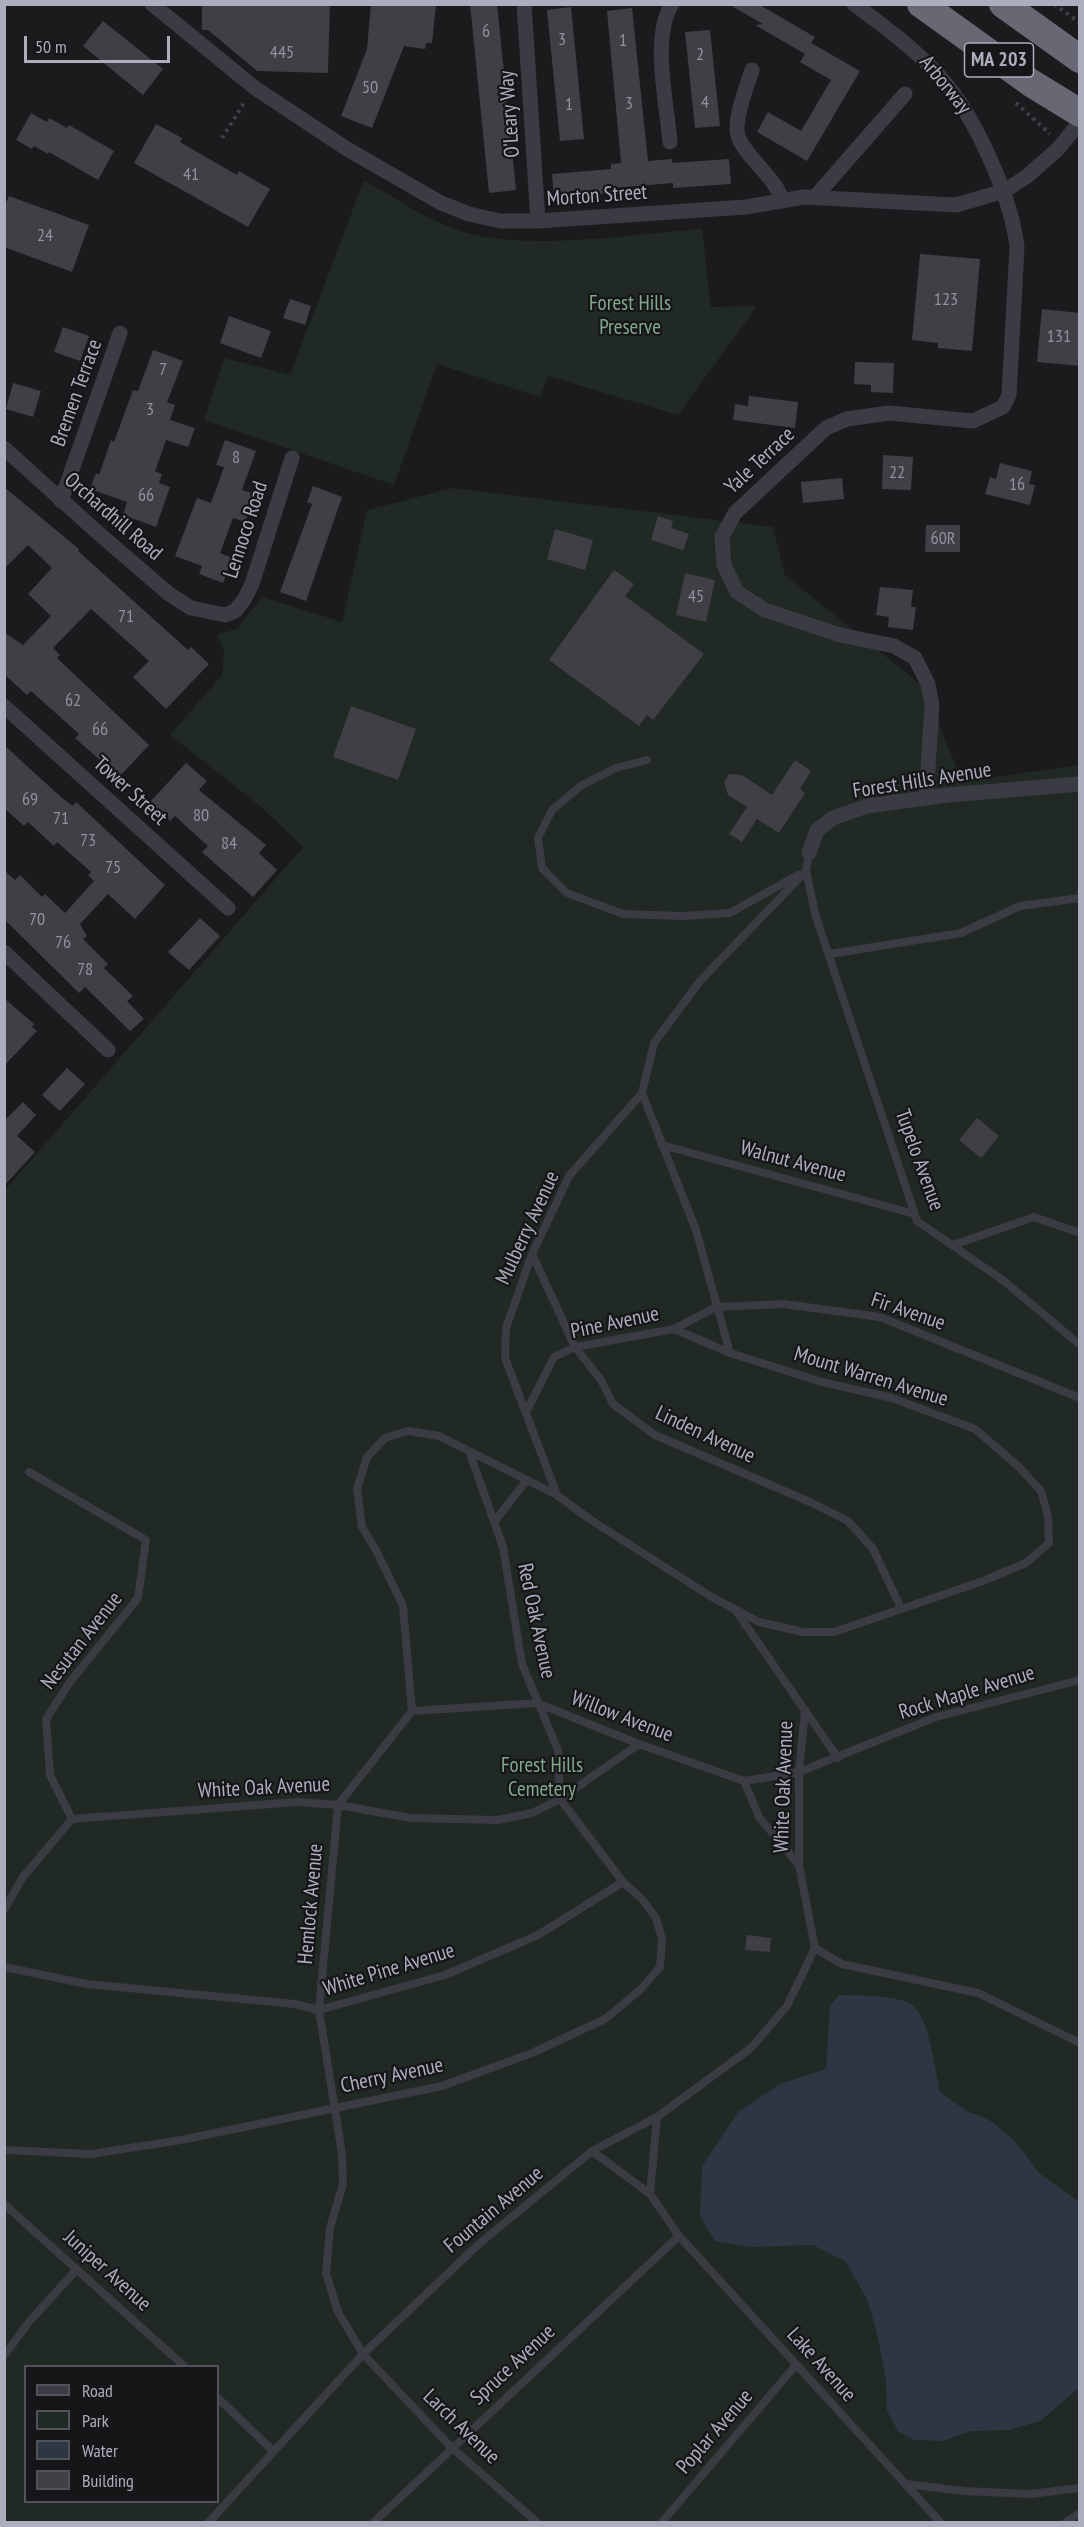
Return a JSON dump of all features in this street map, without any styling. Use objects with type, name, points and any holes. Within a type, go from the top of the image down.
[{"type":"highway","name":"Arborway","points":[[921,4],[1031,83],[1080,113]]},
{"type":"highway","name":"MA 203","points":[[1003,4],[1080,58]]},
{"type":"street","name":"Morton Street","points":[[152,4],[255,88],[347,149],[441,203],[484,218],[538,221],[746,207],[815,196],[956,205],[1004,191],[1037,168],[1080,123]]},
{"type":"street","name":"O'Leary Way","points":[[524,4],[538,221]]},
{"type":"street","points":[[670,142],[661,40],[665,15],[672,4]]},
{"type":"street","name":"Arborway","points":[[854,4],[917,51],[954,90],[970,115],[1004,191]]},
{"type":"street","points":[[752,70],[737,122],[738,136],[772,179],[782,200]]},
{"type":"street","points":[[815,196],[905,94]]},
{"type":"street","name":"Yale Terrace","points":[[926,798],[932,706],[928,684],[915,658],[894,646],[840,635],[765,610],[737,592],[724,565],[722,537],[735,513],[826,428],[847,419],[889,413],[973,421],[1003,407],[1009,395],[1017,247],[1016,230],[1004,191]]},
{"type":"street","name":"Bremen Terrace","points":[[61,501],[120,333]]},
{"type":"street","name":"Orchardhill Road","points":[[4,448],[61,501],[169,594],[200,610]]},
{"type":"street","name":"Lennoco Road","points":[[200,610],[225,615],[235,611],[244,600],[292,458]]},
{"type":"street","name":"Tower Street","points":[[4,706],[228,908]]},
{"type":"street","name":"Forest Hills Avenue","points":[[809,853],[818,830],[833,818],[867,806],[926,798],[1080,784]]},
{"type":"street","points":[[4,952],[108,1050]]},
{"type":"lane","points":[[647,760],[616,768],[582,785],[552,810],[538,838],[542,868],[567,893],[623,914],[730,913],[806,871]]},
{"type":"lane","name":"Forest Hills Avenue","points":[[806,871],[809,853]]},
{"type":"lane","name":"Tupelo Avenue","points":[[806,871],[816,917],[917,1221],[1004,1281],[1080,1346]]},
{"type":"lane","name":"Mulberry Avenue","points":[[557,1495],[505,1358],[506,1328],[532,1254],[569,1176],[642,1093],[654,1043],[700,981],[806,871]]},
{"type":"lane","points":[[830,954],[962,933],[1020,906],[1080,898]]},
{"type":"lane","points":[[642,1093],[696,1230],[730,1353]]},
{"type":"lane","name":"Walnut Avenue","points":[[662,1145],[915,1214]]},
{"type":"lane","points":[[953,1245],[1034,1217],[1080,1233]]},
{"type":"lane","name":"Linden Avenue","points":[[532,1254],[575,1347],[601,1380],[613,1404],[655,1435],[810,1502],[848,1521],[873,1549],[901,1608]]},
{"type":"lane","name":"Fir Avenue","points":[[716,1307],[784,1304],[880,1317],[1080,1398]]},
{"type":"lane","name":"Pine Avenue","points":[[526,1412],[554,1357],[575,1347],[674,1329],[716,1307]]},
{"type":"lane","name":"Pine Avenue","points":[[674,1329],[730,1353]]},
{"type":"lane","name":"Mount Warren Avenue","points":[[730,1353],[822,1382],[892,1398],[975,1430],[1041,1491],[1048,1516],[1049,1543],[1026,1563],[983,1581],[834,1632],[803,1632]]},
{"type":"lane","name":"White Oak Avenue","points":[[72,1819],[298,1802],[338,1805],[412,1711],[403,1606],[362,1527],[357,1489],[368,1457],[385,1438],[408,1431],[439,1436],[557,1495],[588,1518],[759,1622],[803,1632]]},
{"type":"lane","name":"Red Oak Avenue","points":[[469,1451],[503,1547],[522,1664],[558,1750],[560,1799]]},
{"type":"lane","name":"Nesutan Avenue","points":[[29,1472],[146,1540],[138,1598],[70,1682],[46,1719],[50,1775],[72,1819]]},
{"type":"lane","points":[[494,1522],[527,1480]]},
{"type":"lane","name":"White Oak Avenue","points":[[735,1609],[838,1758]]},
{"type":"lane","name":"Rock Maple Avenue","points":[[799,1772],[936,1718],[1080,1680]]},
{"type":"lane","name":"Willow Avenue","points":[[412,1711],[537,1703],[639,1744],[744,1780],[799,1772]]},
{"type":"lane","name":"White Oak Avenue","points":[[799,1865],[799,1772],[805,1710]]},
{"type":"lane","points":[[338,1805],[411,1818],[498,1820],[532,1813],[560,1799],[639,1744]]},
{"type":"lane","points":[[744,1780],[759,1817],[799,1865],[815,1948],[842,1964],[978,1993],[1080,2043]]},
{"type":"lane","points":[[560,1799],[623,1882]]},
{"type":"lane","name":"Hemlock Avenue","points":[[338,1805],[319,2010],[342,2154],[343,2184],[330,2228],[326,2273],[338,2312],[363,2354]]},
{"type":"lane","points":[[4,1910],[23,1877],[72,1819]]},
{"type":"lane","name":"White Pine Avenue","points":[[4,1967],[87,1984],[295,2004],[319,2010],[445,1975],[538,1935],[623,1882]]},
{"type":"lane","name":"Cherry Avenue","points":[[4,2150],[91,2154],[181,2140],[334,2106],[442,2086],[532,2053],[605,2019],[640,1990],[660,1967],[662,1939],[656,1918],[642,1899],[623,1882]]},
{"type":"lane","name":"Fountain Avenue","points":[[209,2523],[272,2450],[363,2354],[480,2243],[592,2151],[657,2117],[751,2048],[787,2006],[815,1948]]},
{"type":"lane","points":[[650,2194],[657,2117]]},
{"type":"lane","name":"Lake Avenue","points":[[592,2151],[650,2194],[679,2236],[940,2523]]},
{"type":"lane","name":"Juniper Avenue","points":[[4,2204],[182,2365]]},
{"type":"lane","name":"Spruce Avenue","points":[[374,2523],[451,2447],[679,2236]]},
{"type":"lane","points":[[4,2356],[29,2322],[77,2269]]},
{"type":"lane","name":"Larch Avenue","points":[[363,2354],[451,2447],[537,2523]]},
{"type":"lane","name":"Poplar Avenue","points":[[662,2523],[796,2366]]},
{"type":"lane","points":[[219,2399],[272,2450]]},
{"type":"lane","points":[[906,2484],[964,2491],[1030,2494],[1080,2488]]},
{"type":"lane","points":[[1066,2523],[1080,2513]]},
{"type":"path","points":[[1054,4],[1080,23]]},
{"type":"path","points":[[1009,99],[1052,135]]},
{"type":"path","points":[[222,138],[244,103]]},
{"type":"green space","name":"Forest Hills Preserve","points":[[364,180],[436,221],[461,231],[488,237],[517,240],[580,240],[702,229],[711,307],[757,306],[678,415],[548,376],[540,397],[437,364],[394,485],[204,420],[224,358],[290,375]]},
{"type":"green space","name":"Forest Hills Cemetery","points":[[453,488],[773,527],[785,575],[925,688],[962,782],[1079,765],[1079,2522],[5,2522],[5,1190],[303,847],[260,806],[170,735],[222,675],[224,652],[218,634],[237,629],[262,597],[342,622],[367,510]]},
{"type":"water","points":[[839,1995],[887,1997],[912,2005],[923,2020],[927,2032],[940,2092],[967,2111],[991,2121],[1015,2141],[1039,2173],[1079,2202],[1079,2388],[1040,2421],[1009,2430],[971,2431],[943,2441],[914,2440],[898,2431],[887,2411],[886,2379],[876,2329],[867,2299],[846,2262],[813,2245],[749,2247],[715,2241],[700,2216],[702,2166],[738,2112],[780,2084],[826,2069],[830,2006]]},
{"type":"building","points":[[202,4],[330,4],[328,73],[257,71],[208,30],[202,30]]},
{"type":"building","points":[[371,4],[436,4],[432,43],[426,43],[425,49],[404,46],[372,128],[341,116],[367,49]]},
{"type":"building","points":[[470,4],[497,4],[516,190],[489,193]]},
{"type":"building","points":[[728,4],[758,4],[815,37],[811,43],[860,71],[807,161],[757,132],[768,112],[801,131],[831,80],[800,62],[805,54],[755,25],[763,24]]},
{"type":"building","points":[[571,7],[584,139],[560,141],[547,10]]},
{"type":"building","points":[[632,8],[648,161],[672,159],[672,163],[729,159],[731,184],[673,188],[673,183],[613,188],[613,193],[554,198],[552,174],[611,169],[611,164],[621,163],[607,11]]},
{"type":"building","points":[[103,21],[163,69],[143,95],[83,46]]},
{"type":"building","points":[[710,30],[720,126],[695,128],[685,32]]},
{"type":"building","points":[[31,113],[47,122],[49,118],[67,128],[69,125],[114,151],[98,180],[49,152],[48,154],[34,146],[32,149],[16,140]]},
{"type":"building","points":[[156,124],[182,138],[180,142],[237,175],[239,171],[270,189],[248,227],[134,163]]},
{"type":"building","points":[[9,196],[89,225],[72,272],[4,247],[4,207]]},
{"type":"building","points":[[920,254],[980,259],[972,351],[938,348],[938,343],[912,340]]},
{"type":"building","points":[[290,299],[311,306],[305,325],[283,318]]},
{"type":"building","points":[[1042,309],[1080,313],[1080,366],[1037,362]]},
{"type":"building","points":[[229,316],[271,331],[261,358],[220,343]]},
{"type":"building","points":[[63,327],[89,336],[80,361],[54,352]]},
{"type":"building","points":[[153,350],[183,361],[167,402],[175,405],[170,420],[195,428],[188,447],[166,440],[155,471],[162,474],[159,483],[170,487],[156,527],[123,515],[127,502],[90,489],[96,473],[99,475],[111,440],[114,442],[133,390],[138,391]]},
{"type":"building","points":[[855,362],[894,363],[893,393],[871,392],[871,385],[854,384]]},
{"type":"building","points":[[13,383],[41,391],[33,417],[6,409]]},
{"type":"building","points":[[749,396],[798,402],[795,428],[733,420],[735,404],[748,406]]},
{"type":"building","points":[[225,440],[256,451],[242,490],[255,494],[245,522],[233,518],[220,553],[232,558],[223,583],[199,574],[202,566],[175,556],[197,498],[211,503],[224,467],[216,465]]},
{"type":"building","points":[[883,455],[913,457],[911,490],[882,489]]},
{"type":"building","points":[[1000,463],[1032,471],[1029,484],[1035,485],[1030,505],[985,494],[990,477],[996,479]]},
{"type":"building","points":[[842,478],[844,499],[803,503],[801,482]]},
{"type":"building","points":[[313,486],[342,497],[306,601],[280,592],[312,504],[307,502]]},
{"type":"building","points":[[4,487],[79,549],[78,551],[188,650],[191,647],[209,664],[166,709],[133,677],[149,661],[91,609],[53,648],[60,655],[57,658],[149,745],[119,777],[75,738],[79,734],[31,691],[27,695],[4,674],[4,632],[23,645],[51,616],[28,594],[52,568],[28,545],[4,569]]},
{"type":"building","points":[[658,516],[673,521],[671,528],[689,534],[683,550],[651,540]]},
{"type":"building","points":[[926,525],[960,525],[960,552],[925,552]]},
{"type":"building","points":[[555,529],[593,540],[585,570],[547,559]]},
{"type":"building","points":[[614,570],[634,584],[625,596],[704,654],[653,720],[647,715],[639,726],[549,660]]},
{"type":"building","points":[[685,573],[715,580],[706,622],[676,615]]},
{"type":"building","points":[[880,587],[913,590],[911,607],[916,607],[913,630],[888,627],[889,617],[876,615]]},
{"type":"building","points":[[351,706],[416,729],[398,780],[333,757]]},
{"type":"building","points":[[4,745],[62,798],[73,806],[76,802],[165,885],[135,919],[108,894],[80,924],[87,936],[83,939],[108,964],[104,968],[133,996],[127,1001],[144,1019],[130,1031],[85,987],[79,993],[4,919],[4,870],[15,880],[20,875],[42,897],[45,894],[65,913],[94,881],[88,875],[91,872],[57,842],[54,846],[28,822],[24,826],[4,808]]},
{"type":"building","points":[[795,760],[811,771],[800,789],[805,793],[779,833],[757,819],[742,842],[729,834],[747,807],[728,795],[724,782],[729,774],[742,775],[772,795]]},
{"type":"building","points":[[186,763],[207,781],[199,790],[266,845],[259,853],[277,870],[253,897],[202,852],[208,846],[175,816],[170,821],[150,802]]},
{"type":"building","points":[[200,918],[220,936],[189,970],[168,952]]},
{"type":"building","points":[[4,998],[34,1024],[32,1027],[37,1031],[4,1066]]},
{"type":"building","points":[[67,1068],[85,1084],[60,1111],[42,1095]]},
{"type":"building","points":[[23,1102],[36,1115],[17,1136],[35,1152],[4,1186],[4,1121]]},
{"type":"building","points":[[977,1118],[999,1136],[981,1158],[959,1140]]},
{"type":"building","points":[[747,1935],[771,1938],[770,1952],[745,1950]]}]
